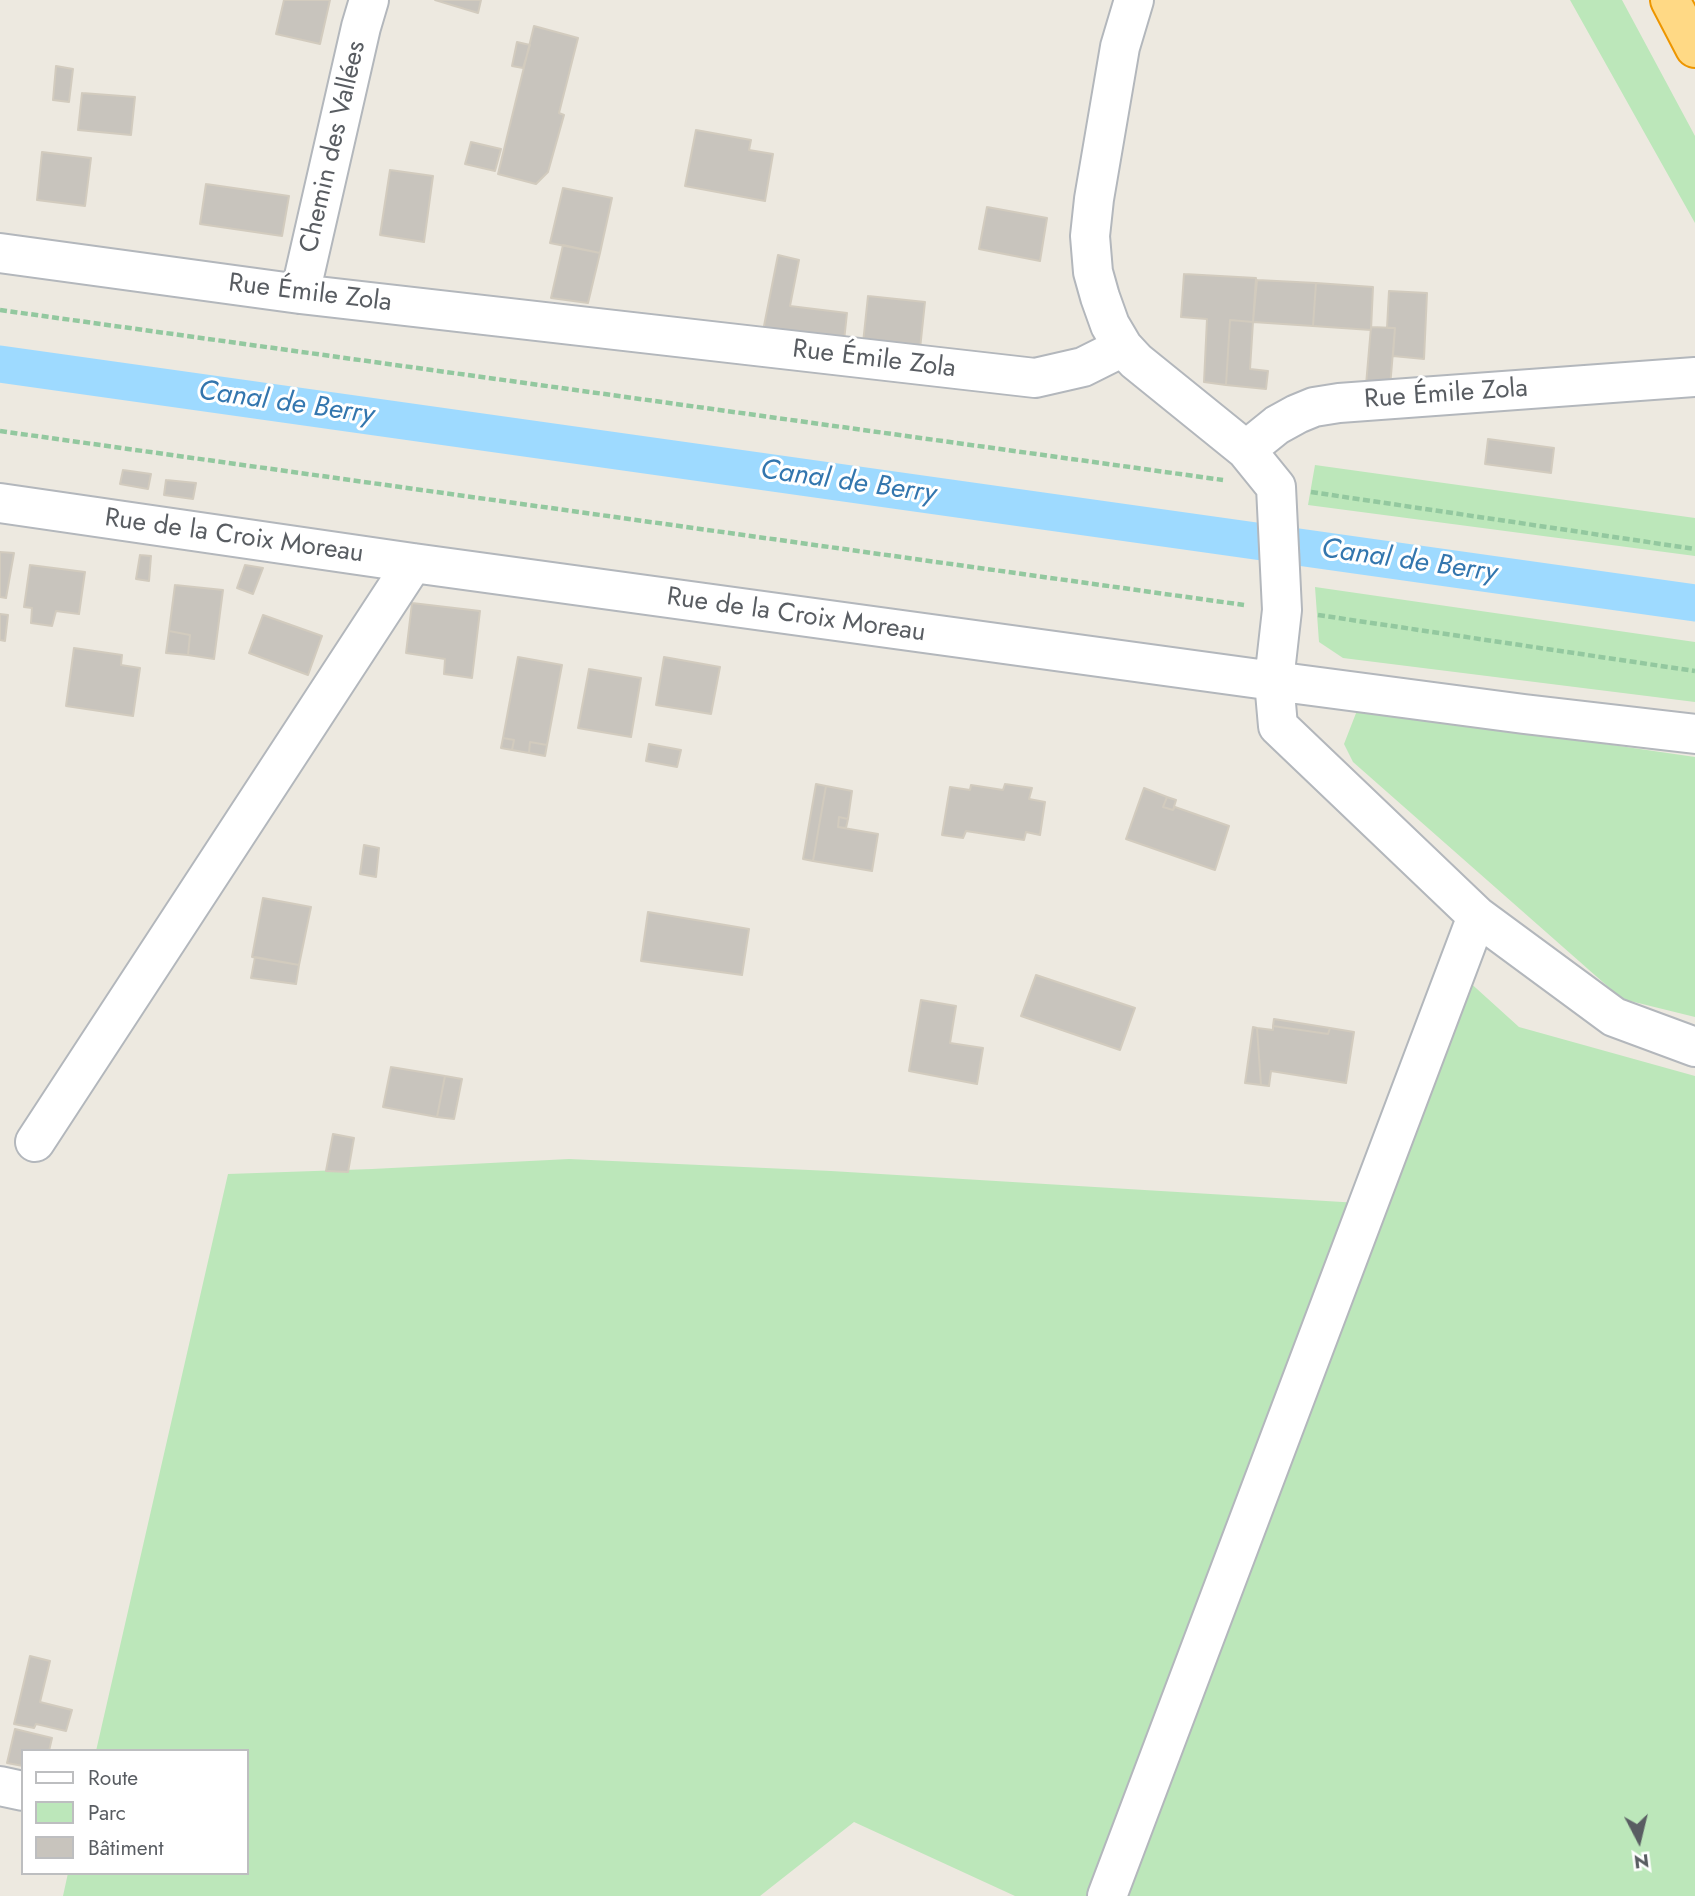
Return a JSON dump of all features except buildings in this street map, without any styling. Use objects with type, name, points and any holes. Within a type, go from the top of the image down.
[{"type":"highway","points":[[1670,0],[1695,48]]},
{"type":"street","name":"Chemin des Vallées","points":[[300,294],[369,0]]},
{"type":"street","points":[[1134,0],[1120,47],[1094,199],[1090,236],[1093,272],[1110,325],[1123,347],[1136,361],[1246,450],[1276,487],[1282,610],[1274,681],[1278,726],[1477,916],[1614,1017],[1695,1047]]},
{"type":"street","name":"Rue Émile Zola","points":[[0,253],[300,294],[1035,378],[1083,367],[1123,347]]},
{"type":"street","name":"Rue Émile Zola","points":[[1246,450],[1277,425],[1314,407],[1695,377]]},
{"type":"street","name":"Rue de la Croix Moreau","points":[[0,503],[413,563],[1274,681],[1524,715],[1695,734]]},
{"type":"street","points":[[36,1142],[413,563]]},
{"type":"street","points":[[1107,1896],[1477,916]]},
{"type":"street","points":[[0,1786],[21,1791]]},
{"type":"path","points":[[0,310],[1276,487],[1695,548]]},
{"type":"path","points":[[0,431],[1282,610],[1695,671]]},
{"type":"green space","points":[[1570,0],[1622,0],[1695,136],[1695,223]]},
{"type":"green space","points":[[1315,465],[1695,518],[1695,556],[1308,505]]},
{"type":"green space","points":[[1315,587],[1695,642],[1695,702],[1343,658],[1319,642]]},
{"type":"green space","points":[[1358,708],[1695,757],[1695,1017],[1622,999],[1353,762],[1344,744]]},
{"type":"green space","points":[[1466,979],[1519,1027],[1695,1076],[1695,1896],[1120,1896]]},
{"type":"green space","points":[[569,1159],[831,1171],[1359,1203],[1093,1896],[1015,1896],[854,1822],[760,1896],[63,1896],[68,1875],[248,1875],[248,1749],[96,1749],[228,1174]]},
{"type":"waterway","name":"Canal de Berry","points":[[0,364],[1695,603]]}]
